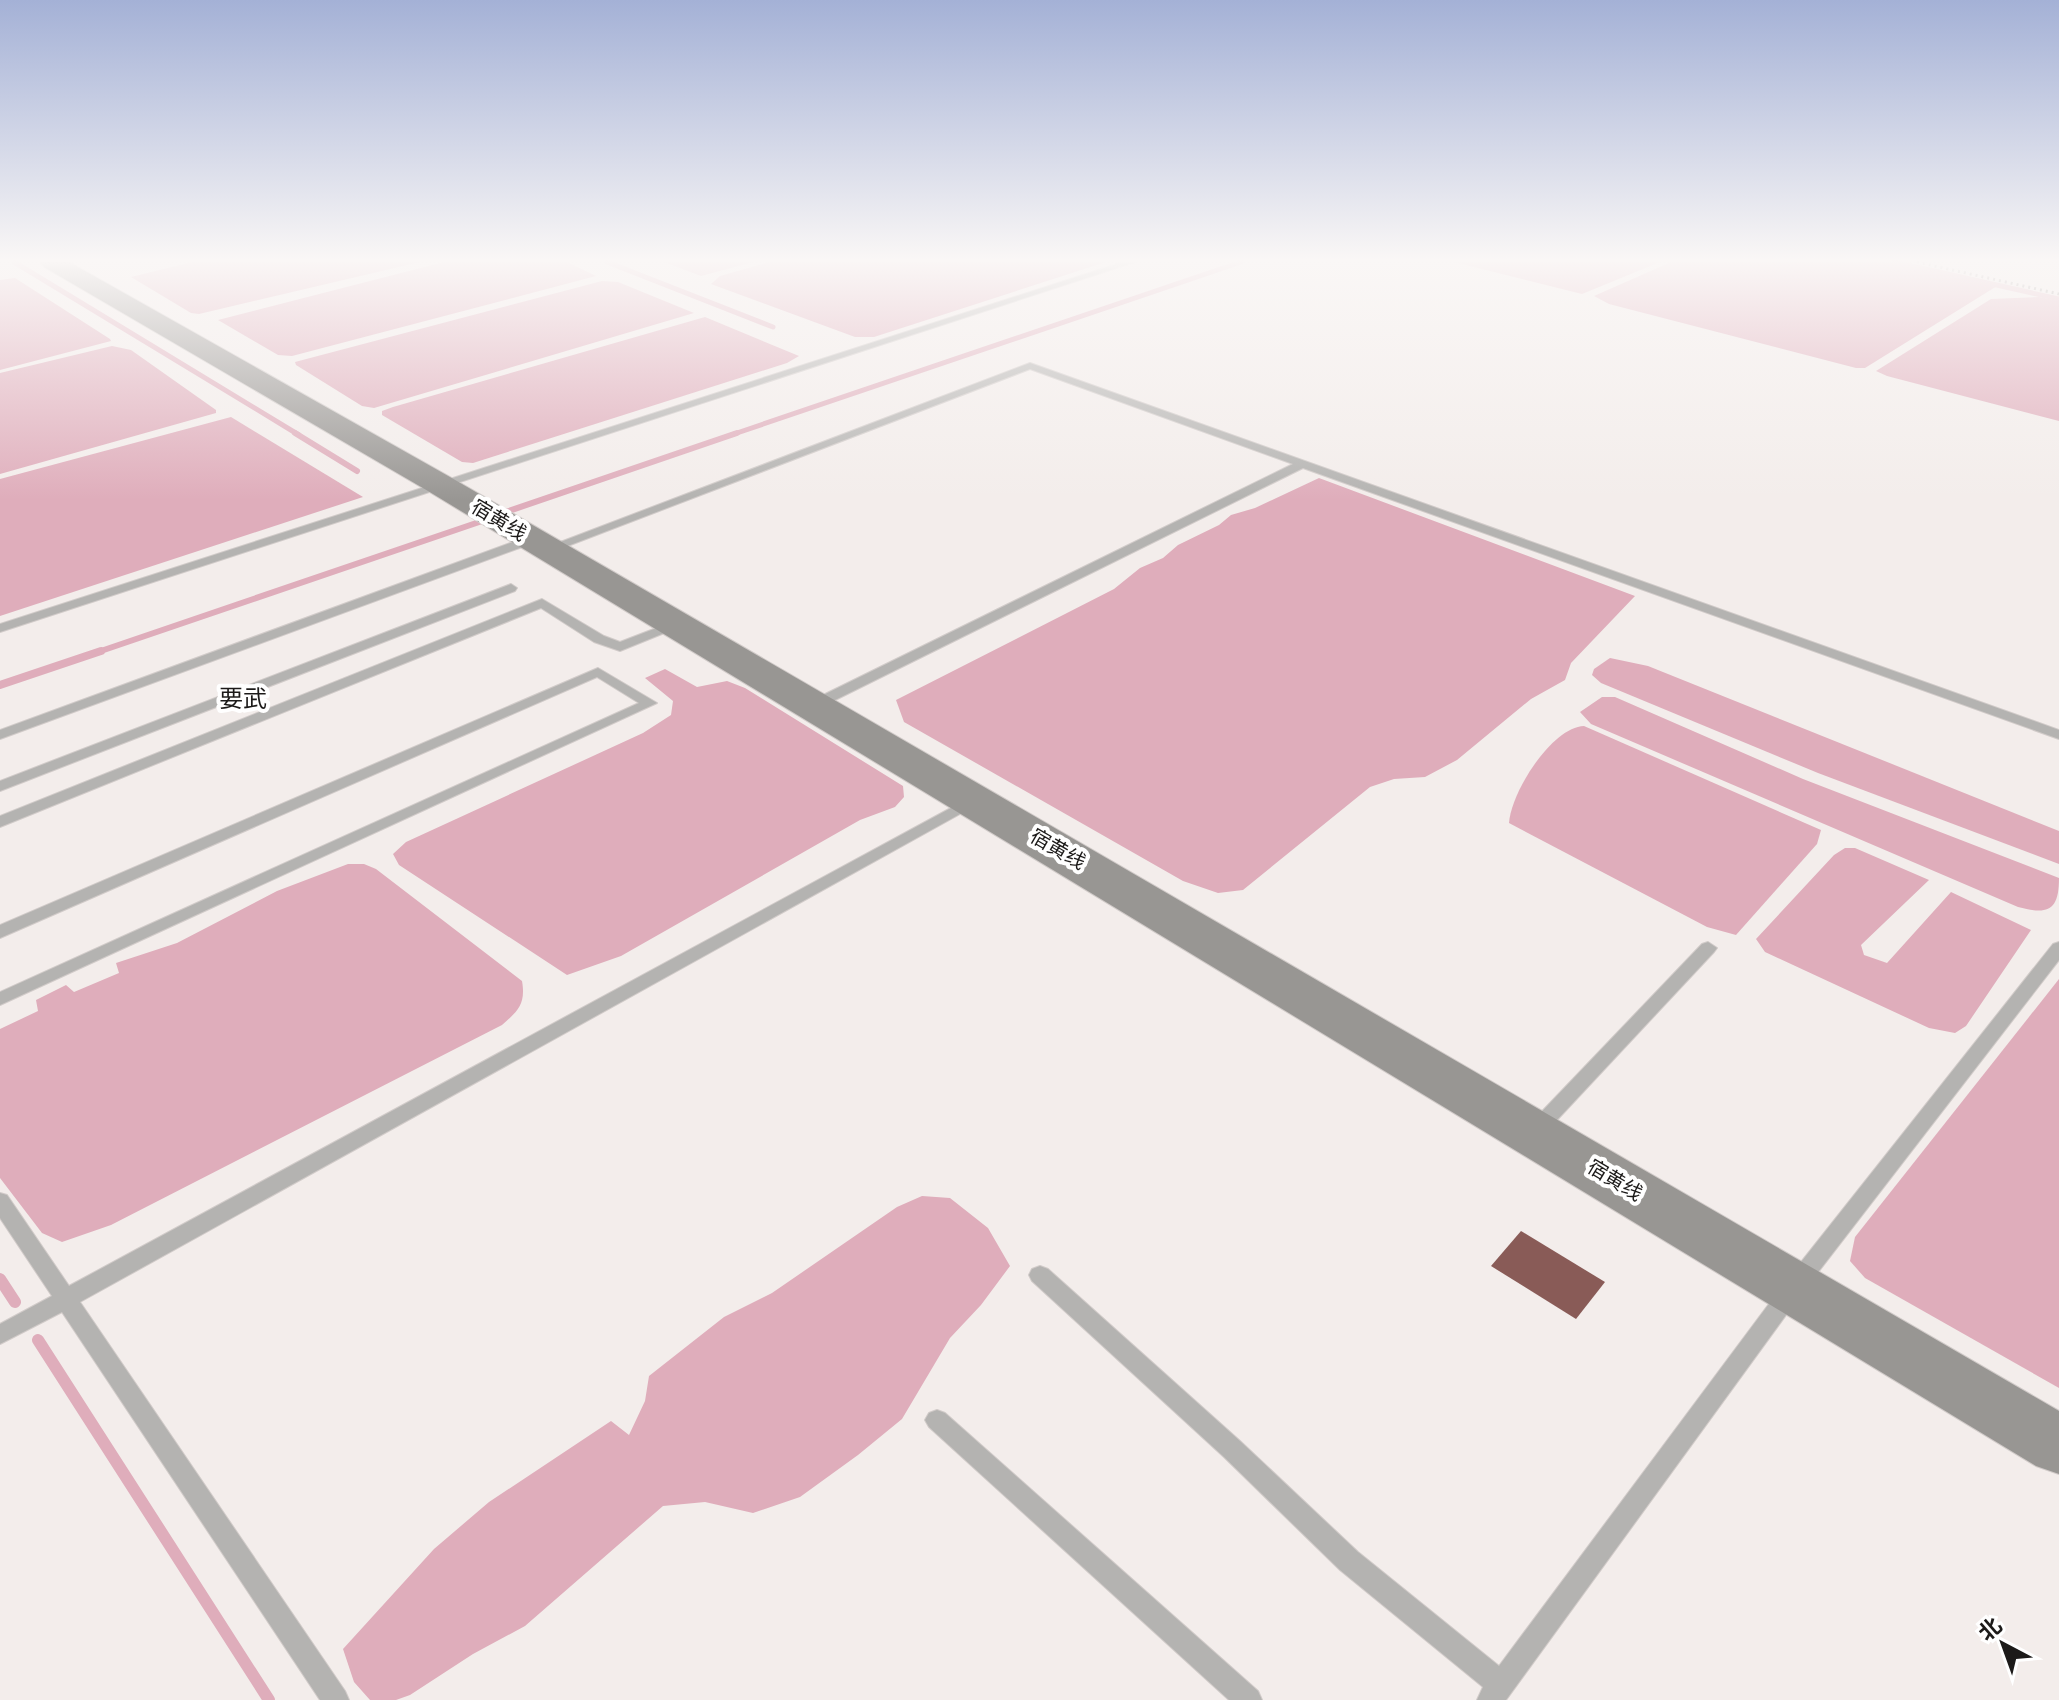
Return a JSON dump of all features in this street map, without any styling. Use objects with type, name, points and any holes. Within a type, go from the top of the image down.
[{"type":"main road","name":"宿黄线","points":[[190,341],[814,705],[2059,1445]]},
{"type":"lane","points":[[0,628],[884,341]]},
{"type":"lane","points":[[0,735],[533,540],[1030,366],[2059,735]]},
{"type":"lane","points":[[814,705],[1302,464]]},
{"type":"lane","points":[[0,786],[511,588]]},
{"type":"lane","points":[[0,822],[542,603],[599,639],[620,647],[677,625]]},
{"type":"lane","points":[[0,932],[598,672],[650,703],[0,999]]},
{"type":"lane","points":[[0,1335],[974,800]]},
{"type":"lane","points":[[1534,1132],[1708,948]]},
{"type":"lane","points":[[1040,1275],[1232,1449],[1349,1561],[1496,1692],[1794,1287],[2059,948]]},
{"type":"lane","points":[[0,1201],[336,1700]]},
{"type":"lane","points":[[937,1420],[1249,1700]]},
{"type":"shaded area","points":[[0,341],[110,341],[0,370]]},
{"type":"shaded area","points":[[255,341],[348,341],[292,356],[278,355]]},
{"type":"shaded area","points":[[373,341],[599,341],[374,408],[362,406],[295,362]]},
{"type":"shaded area","points":[[621,341],[764,341],[799,356],[787,363],[473,463],[462,462],[382,415],[382,411]]},
{"type":"shaded area","points":[[1753,341],[1908,341],[1865,368]]},
{"type":"shaded area","points":[[1923,341],[2059,341],[2059,421],[1887,376],[1876,371]]},
{"type":"shaded area","points":[[112,346],[131,350],[216,410],[216,413],[0,474],[0,373]]},
{"type":"shaded area","points":[[231,417],[363,497],[0,616],[0,479]]},
{"type":"shaded area","points":[[1319,478],[1635,596],[1571,663],[1565,680],[1531,699],[1457,760],[1425,777],[1394,779],[1370,787],[1243,890],[1218,893],[1183,881],[904,722],[896,700],[1114,589],[1140,568],[1163,558],[1178,545],[1219,525],[1231,515],[1255,508]]},
{"type":"shaded area","points":[[1610,658],[1648,666],[2059,831],[2059,864],[1818,773],[1601,683],[1592,675],[1594,669]]},
{"type":"shaded area","points":[[665,669],[697,687],[727,681],[745,688],[903,786],[904,797],[895,807],[860,820],[621,956],[567,975],[399,865],[393,854],[406,842],[643,733],[671,715],[673,701],[645,678]]},
{"type":"shaded area","points":[[1602,697],[1615,697],[1803,779],[2059,878],[2057,898],[2050,908],[2044,910],[2018,907],[1591,724],[1580,712]]},
{"type":"shaded area","points":[[1584,726],[1821,830],[1817,844],[1736,935],[1707,927],[1509,823],[1517,795],[1535,763],[1559,737]]},
{"type":"shaded area","points":[[1845,848],[1855,848],[1929,880],[1861,945],[1864,955],[1887,963],[1951,892],[2031,930],[1966,1026],[1955,1033],[1929,1028],[1765,952],[1756,939],[1834,855]]},
{"type":"shaded area","points":[[348,864],[364,864],[376,869],[522,981],[522,1001],[516,1011],[502,1025],[111,1225],[62,1242],[42,1233],[0,1178],[0,1029],[38,1011],[36,1000],[66,985],[74,992],[119,973],[116,963],[177,943],[277,891]]},
{"type":"shaded area","points":[[2059,979],[2059,1388],[1865,1278],[1850,1261],[1855,1237]]},
{"type":"shaded area","points":[[922,1196],[950,1198],[988,1228],[1010,1266],[981,1305],[950,1338],[902,1419],[800,1497],[753,1513],[705,1502],[663,1506],[525,1626],[473,1654],[410,1695],[396,1700],[370,1700],[354,1682],[343,1649],[434,1549],[489,1502],[611,1421],[629,1435],[645,1401],[649,1376],[724,1317],[772,1293],[897,1207]]},
{"type":"building","points":[[1521,1231],[1605,1282],[1576,1319],[1491,1266]]},
{"type":"waterway","points":[[145,341],[299,435]]},
{"type":"waterway","points":[[731,435],[1007,341]]},
{"type":"waterway","points":[[295,433],[357,471]]},
{"type":"waterway","points":[[500,514],[737,433]]},
{"type":"waterway","points":[[95,653],[488,519]]},
{"type":"waterway","points":[[0,685],[101,651]]},
{"type":"waterway","points":[[0,1279],[15,1302]]},
{"type":"waterway","points":[[38,1340],[269,1700]]},
{"type":"district","name":"要武","points":[[243,698]]}]
